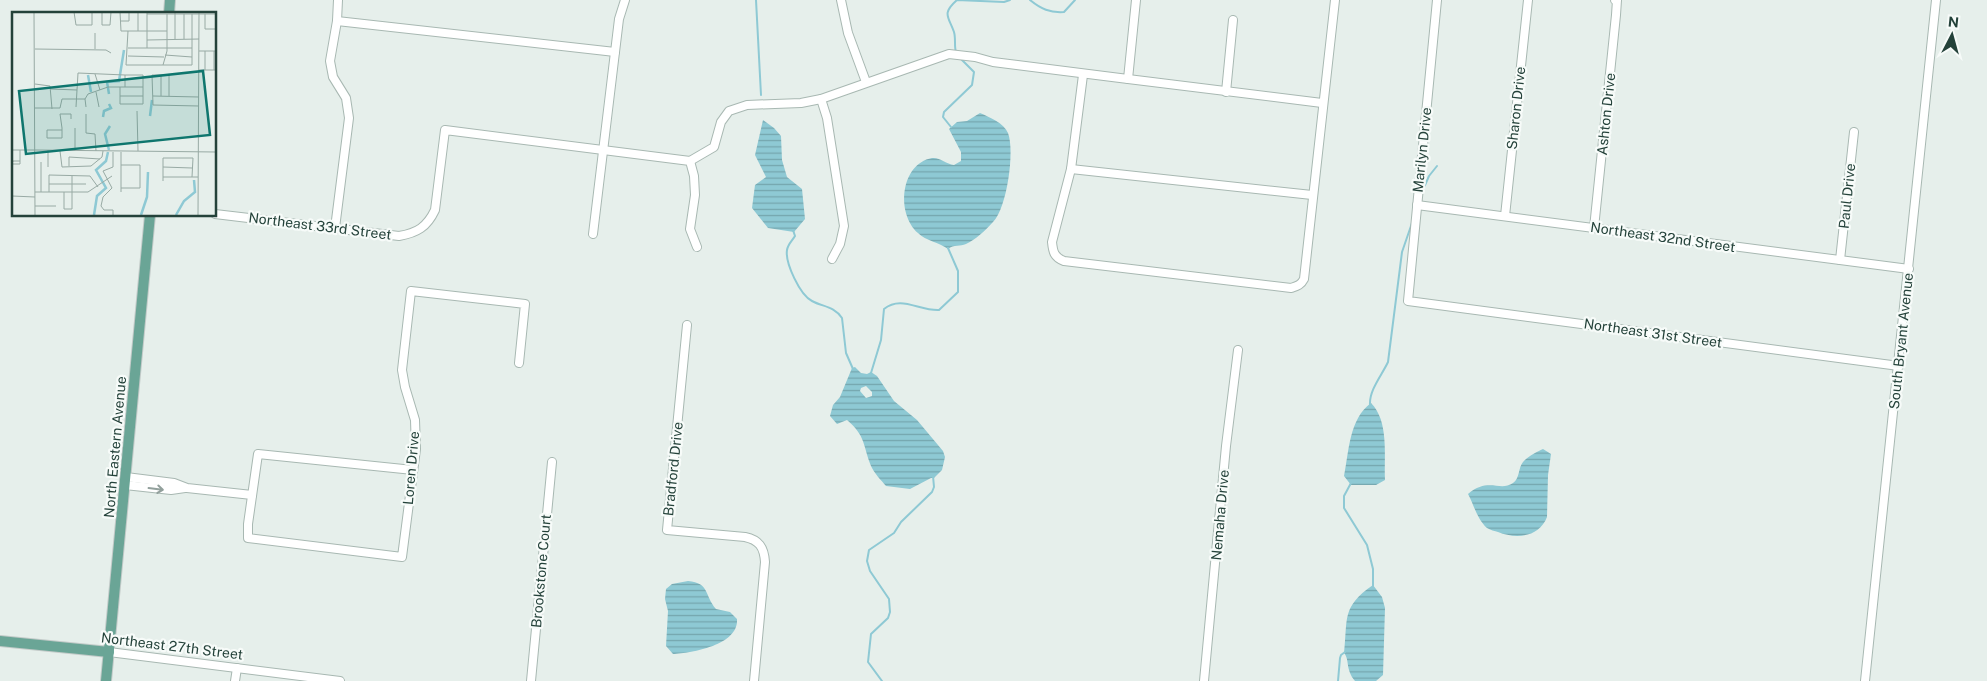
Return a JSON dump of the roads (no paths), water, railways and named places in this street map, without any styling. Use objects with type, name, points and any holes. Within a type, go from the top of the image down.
[{"type":"main road","name":"North Eastern Avenue","points":[[106,681],[150,216]]},
{"type":"main road","name":"Northeast 27th Street","points":[[0,641],[109,652]]},
{"type":"street","points":[[335,228],[349,118],[346,98],[333,77],[330,61],[337,20],[338,0]]},
{"type":"street","points":[[593,234],[619,19],[625,0]]},
{"type":"street","points":[[840,0],[848,33],[866,82]]},
{"type":"street","points":[[1128,79],[1136,0]]},
{"type":"street","points":[[1083,74],[1071,168],[1052,242],[1054,253],[1058,259],[1291,288],[1302,284],[1304,279],[1322,103],[1335,0]]},
{"type":"street","name":"Marilyn Drive","points":[[1408,301],[1437,0]]},
{"type":"street","name":"Sharon Drive","points":[[1505,216],[1528,0]]},
{"type":"street","name":"Ashton Drive","points":[[1594,228],[1616,0]]},
{"type":"street","name":"South Bryant Avenue","points":[[1865,681],[1936,0]]},
{"type":"street","points":[[337,20],[615,52]]},
{"type":"street","points":[[1226,92],[1233,20]]},
{"type":"street","points":[[604,150],[690,161],[714,147],[722,122],[729,111],[747,104],[793,104],[821,99],[949,54],[1083,74],[1322,103]]},
{"type":"street","points":[[821,99],[827,118],[844,226],[840,244],[832,260]]},
{"type":"street","name":"Northeast 33rd Street","points":[[216,214],[399,236],[412,234],[424,227],[435,210],[445,130],[604,150]]},
{"type":"street","name":"Paul Drive","points":[[1840,260],[1854,132]]},
{"type":"street","points":[[690,161],[694,176],[695,195],[690,229],[697,247]]},
{"type":"street","points":[[1071,168],[1312,195]]},
{"type":"street","name":"Northeast 32nd Street","points":[[1417,205],[1909,269]]},
{"type":"street","name":"Loren Drive","points":[[252,495],[248,538],[402,557],[416,449],[415,420],[405,388],[402,370],[410,291],[525,304],[519,363]]},
{"type":"street","name":"Northeast 31st Street","points":[[1408,301],[1899,366]]},
{"type":"street","name":"Bradford Drive","points":[[687,325],[667,530],[744,536],[755,540],[762,546],[765,562],[754,681]]},
{"type":"street","name":"Nemaha Drive","points":[[1204,681],[1226,446],[1238,350]]},
{"type":"street","points":[[125,481],[174,483],[187,488],[252,495],[258,454],[413,470]]},
{"type":"street","name":"Brookstone Court","points":[[531,681],[552,462]]},
{"type":"street","name":"Northeast 27th Street","points":[[109,652],[340,681]]},
{"type":"street","points":[[235,681],[237,668]]},
{"type":"water","points":[[980,113],[1000,123],[1008,133],[1011,153],[1006,192],[998,215],[987,228],[964,245],[948,249],[921,236],[911,225],[904,203],[905,191],[908,179],[921,162],[932,158],[954,165],[961,161],[961,152],[949,129],[957,122],[967,121]]},
{"type":"water","points":[[763,120],[781,136],[782,160],[787,177],[802,189],[805,219],[794,232],[768,228],[752,208],[755,185],[766,177],[755,155]]},
{"type":"water","points":[[855,367],[861,373],[867,374],[871,372],[877,376],[894,401],[917,420],[943,451],[945,457],[942,470],[934,478],[910,489],[886,486],[872,469],[858,431],[847,420],[837,424],[830,416],[833,405],[840,397],[852,368]],"holes":[[[866,386],[872,392],[872,396],[866,398],[860,391],[861,388]]]},
{"type":"water","points":[[1371,403],[1377,410],[1383,429],[1385,480],[1376,485],[1351,485],[1344,476],[1351,436],[1358,418]]},
{"type":"water","points":[[1543,449],[1551,454],[1548,475],[1547,517],[1543,524],[1532,533],[1519,536],[1512,536],[1487,528],[1478,516],[1468,494],[1482,486],[1503,486],[1513,483],[1523,462]]},
{"type":"water","points":[[688,581],[700,584],[706,590],[716,609],[730,612],[737,619],[736,628],[731,635],[713,646],[691,652],[673,654],[666,646],[668,611],[665,599],[666,589],[672,584]]},
{"type":"water","points":[[1373,585],[1382,597],[1385,608],[1383,675],[1376,681],[1355,681],[1350,673],[1344,653],[1346,622],[1351,607],[1356,600]]},
{"type":"waterway","points":[[756,0],[761,95]]},
{"type":"waterway","points":[[956,52],[955,37],[948,12],[957,0],[1004,2],[1010,0]]},
{"type":"waterway","points":[[1030,0],[1038,6],[1054,12],[1064,12],[1075,0]]},
{"type":"waterway","points":[[951,127],[943,117],[944,112],[972,85],[974,72],[960,58]]},
{"type":"waterway","points":[[1422,192],[1429,176],[1437,166]]},
{"type":"waterway","points":[[1370,405],[1374,388],[1388,362],[1402,252],[1412,223]]},
{"type":"waterway","points":[[793,230],[795,236],[788,246],[787,256],[794,278],[807,298],[832,309],[842,318],[846,353],[853,369]]},
{"type":"waterway","points":[[871,373],[881,340],[884,309],[890,305],[904,303],[939,310],[958,292],[958,271],[948,248]]},
{"type":"waterway","points":[[882,681],[868,662],[871,634],[888,618],[890,612],[889,599],[870,571],[867,561],[869,550],[894,533],[901,522],[932,492],[934,487],[933,476]]},
{"type":"waterway","points":[[1351,483],[1344,496],[1344,508],[1367,545],[1373,569],[1373,588]]},
{"type":"waterway","points":[[1338,681],[1340,658],[1345,652]]}]
